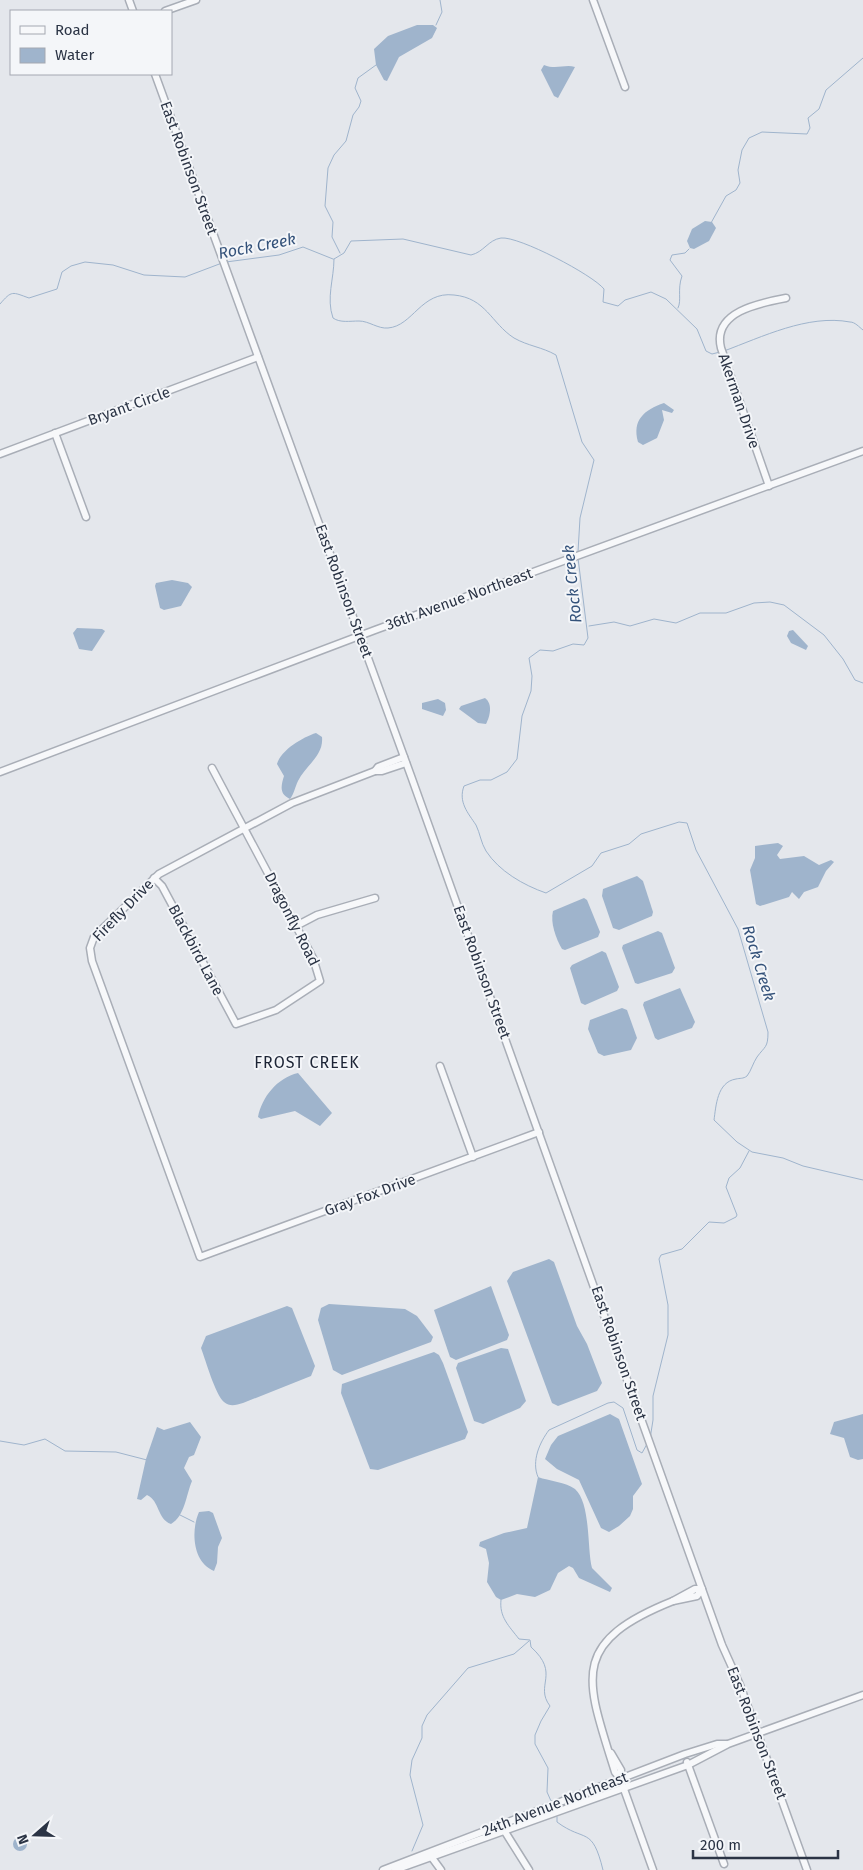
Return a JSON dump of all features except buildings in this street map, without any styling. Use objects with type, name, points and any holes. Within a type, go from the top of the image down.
[{"type":"street","points":[[168,10],[196,0]]},
{"type":"street","points":[[593,0],[625,87]]},
{"type":"street","name":"East Robinson Street","points":[[155,75],[405,760],[702,1589],[758,1733],[807,1870]]},
{"type":"street","name":"Akerman Drive","points":[[769,486],[721,348],[719,335],[723,326],[743,310],[755,304],[786,298]]},
{"type":"street","name":"Bryant Circle","points":[[0,454],[258,357]]},
{"type":"street","points":[[55,433],[86,517]]},
{"type":"street","name":"36th Avenue Northeast","points":[[0,772],[360,636],[863,451]]},
{"type":"street","name":"Firefly Drive","points":[[200,1257],[90,954],[90,942],[154,878],[299,800],[375,771],[382,771],[405,760]]},
{"type":"street","name":"Dragonfly Road","points":[[212,768],[317,965],[320,981],[276,1010],[236,1024]]},
{"type":"street","name":"Blackbird Lane","points":[[154,878],[162,886],[236,1024]]},
{"type":"street","points":[[296,926],[317,916],[375,898]]},
{"type":"street","points":[[440,1066],[473,1156]]},
{"type":"street","name":"Gray Fox Drive","points":[[200,1257],[539,1132]]},
{"type":"street","points":[[653,1870],[620,1778],[621,1770],[610,1752],[599,1719],[593,1695],[593,1672],[598,1653],[610,1636],[624,1625],[645,1612],[673,1601],[694,1589],[702,1589]]},
{"type":"street","name":"24th Avenue Northeast","points":[[383,1870],[624,1788],[688,1764],[728,1744],[863,1695]]},
{"type":"street","name":"24th Avenue Northeast","points":[[502,1828],[620,1778],[685,1754],[717,1744],[728,1744]]},
{"type":"street","points":[[685,1754],[724,1864]]},
{"type":"street","points":[[502,1828],[529,1870]]},
{"type":"street","points":[[430,1854],[441,1870]]},
{"type":"street","name":"24th Avenue Northeast","points":[[395,1870],[430,1854]]},
{"type":"water","points":[[417,25],[433,25],[437,28],[432,38],[399,57],[387,81],[384,80],[376,65],[374,49],[388,36]]},
{"type":"water","points":[[544,65],[575,67],[558,98],[554,96],[541,70]]},
{"type":"water","points":[[705,221],[712,222],[716,228],[709,241],[694,249],[690,248],[687,241],[692,229]]},
{"type":"water","points":[[664,403],[674,410],[672,413],[662,410],[664,420],[657,438],[643,445],[638,442],[638,422],[645,413]]},
{"type":"water","points":[[172,580],[188,583],[192,587],[181,606],[164,610],[160,608],[155,586],[156,583]]},
{"type":"water","points":[[77,628],[102,629],[105,631],[92,651],[79,649],[73,633]]},
{"type":"water","points":[[793,630],[808,646],[806,650],[791,643],[787,636],[789,631]]},
{"type":"water","points":[[485,698],[490,707],[490,714],[486,724],[478,723],[459,709],[461,706]]},
{"type":"water","points":[[438,699],[445,703],[446,710],[443,716],[422,709],[422,703]]},
{"type":"water","points":[[316,733],[322,737],[320,750],[301,776],[290,799],[282,792],[284,776],[277,764],[283,754],[293,745]]},
{"type":"water","points":[[778,843],[783,846],[777,855],[780,859],[804,856],[819,865],[831,860],[834,862],[826,871],[818,887],[804,892],[799,899],[792,892],[789,897],[760,906],[756,904],[750,870],[755,858],[755,846]]},
{"type":"water","points":[[637,876],[643,881],[653,912],[652,916],[619,930],[613,928],[602,896],[603,889]]},
{"type":"water","points":[[584,898],[587,900],[600,932],[598,937],[565,950],[562,949],[554,930],[553,911]]},
{"type":"water","points":[[658,931],[662,933],[675,968],[672,973],[638,984],[635,983],[622,948],[623,945]]},
{"type":"water","points":[[602,951],[606,953],[619,987],[617,991],[585,1005],[581,1003],[570,968],[572,965]]},
{"type":"water","points":[[680,988],[695,1022],[692,1028],[658,1040],[655,1038],[643,1005],[644,1002]]},
{"type":"water","points":[[622,1008],[627,1010],[637,1038],[631,1050],[604,1056],[598,1053],[588,1029],[590,1020]]},
{"type":"water","points":[[298,1073],[332,1113],[320,1126],[295,1111],[261,1119],[258,1117],[263,1102],[272,1089],[283,1079]]},
{"type":"water","points":[[549,1259],[554,1262],[577,1326],[587,1344],[602,1383],[597,1391],[558,1406],[552,1403],[507,1281],[513,1272]]},
{"type":"water","points":[[491,1286],[509,1335],[507,1340],[456,1360],[450,1357],[434,1310]]},
{"type":"water","points":[[329,1304],[405,1309],[417,1316],[433,1337],[431,1342],[342,1375],[333,1370],[318,1320],[321,1308]]},
{"type":"water","points":[[287,1306],[292,1308],[315,1366],[311,1376],[243,1403],[226,1404],[217,1392],[201,1348],[206,1336]]},
{"type":"water","points":[[501,1348],[508,1349],[526,1401],[520,1408],[483,1424],[474,1421],[456,1368],[458,1363]]},
{"type":"water","points":[[434,1352],[439,1355],[443,1363],[468,1432],[465,1439],[378,1470],[370,1469],[341,1393],[342,1384]]},
{"type":"water","points":[[610,1414],[619,1419],[642,1484],[633,1496],[633,1509],[630,1516],[609,1532],[601,1528],[579,1480],[557,1469],[545,1459],[551,1445],[558,1436]]},
{"type":"water","points":[[863,1414],[863,1459],[858,1460],[850,1457],[844,1438],[830,1434],[834,1422]]},
{"type":"water","points":[[190,1422],[201,1437],[194,1455],[189,1457],[184,1468],[192,1481],[184,1505],[179,1516],[171,1524],[166,1522],[154,1501],[147,1495],[141,1500],[137,1499],[146,1459],[157,1427],[164,1430]]},
{"type":"water","points":[[538,1477],[571,1487],[580,1496],[584,1505],[588,1527],[592,1568],[612,1588],[610,1592],[579,1578],[573,1568],[569,1566],[558,1573],[550,1590],[535,1597],[517,1594],[501,1600],[496,1597],[487,1582],[489,1563],[486,1549],[479,1546],[480,1542],[504,1533],[527,1528]]},
{"type":"water","points":[[209,1511],[213,1513],[222,1538],[218,1547],[217,1563],[214,1571],[201,1561],[197,1553],[194,1536],[196,1519],[199,1512]]},
{"type":"water","points":[[17,1837],[23,1837],[27,1844],[23,1851],[17,1851],[13,1847],[13,1841]]},
{"type":"waterway","points":[[436,25],[442,12],[440,0]]},
{"type":"waterway","points":[[711,223],[726,196],[736,190],[740,183],[738,170],[742,150],[749,138],[762,132],[807,134],[810,128],[808,118],[819,109],[826,90],[863,58]]},
{"type":"waterway","points":[[340,253],[332,237],[333,222],[325,206],[328,168],[334,155],[346,141],[353,115],[359,107],[361,101],[355,88],[358,78],[376,65]]},
{"type":"waterway","points":[[334,259],[344,253],[351,241],[403,239],[471,255],[497,239],[510,239],[539,250],[586,275],[604,289],[603,302],[618,306],[625,300],[651,292],[666,299],[697,329],[706,351],[712,354],[720,352]]},
{"type":"waterway","name":"Rock Creek","points":[[226,262],[279,255],[303,247],[333,259]]},
{"type":"waterway","points":[[678,308],[682,276],[670,260],[672,255],[685,253],[689,249]]},
{"type":"waterway","name":"Rock Creek","points":[[334,259],[330,303],[333,318],[336,320],[363,321],[388,328],[397,326],[433,298],[443,295],[454,295],[465,297],[481,306],[514,338],[556,355],[582,442],[594,460],[580,518],[578,552]]},
{"type":"waterway","name":"Rock Creek","points":[[0,304],[10,294],[19,294],[29,298],[57,289],[62,272],[71,266],[85,262],[113,265],[144,275],[185,277],[222,263]]},
{"type":"waterway","points":[[724,351],[786,328],[818,321],[852,322],[863,330]]},
{"type":"waterway","name":"Rock Creek","points":[[578,558],[588,638],[584,645],[573,644],[553,651],[540,650],[529,658],[532,676],[531,691],[522,716],[517,759],[507,772],[491,780],[480,780],[464,786],[462,797],[465,807],[476,825],[483,845],[491,858],[520,881],[546,893],[592,866],[601,853],[629,844],[641,834],[679,822],[687,823],[696,850],[738,929],[768,1032],[767,1044],[757,1057],[747,1076],[730,1081],[721,1090],[714,1120],[737,1142],[752,1152],[783,1158],[803,1166],[863,1180]]},
{"type":"waterway","points":[[589,626],[614,622],[630,626],[654,619],[676,623],[700,613],[726,613],[754,603],[770,602],[784,605],[824,635],[843,659],[855,680],[863,683]]},
{"type":"waterway","points":[[650,1439],[653,1420],[653,1396],[668,1335],[668,1305],[659,1259],[661,1255],[682,1249],[709,1222],[724,1223],[736,1217],[737,1215],[726,1187],[729,1178],[740,1168],[749,1151]]},
{"type":"waterway","points":[[538,1477],[536,1458],[542,1440],[549,1430],[608,1403],[614,1402],[623,1408],[637,1450],[642,1453],[647,1444]]},
{"type":"waterway","points":[[0,1441],[24,1445],[45,1439],[65,1451],[116,1452],[147,1460]]},
{"type":"waterway","points":[[180,1515],[194,1522]]},
{"type":"waterway","points":[[501,1600],[503,1616],[508,1625],[519,1639],[530,1640],[531,1647],[540,1656],[546,1672],[544,1692],[550,1706],[535,1735],[535,1744],[548,1768],[547,1792],[551,1801]]},
{"type":"waterway","points":[[412,1851],[423,1825],[410,1775],[412,1760],[422,1738],[422,1726],[427,1715],[468,1668],[514,1654],[529,1641]]},
{"type":"waterway","points":[[557,1817],[557,1822],[591,1841],[595,1846],[603,1870]]},
{"type":"district","name":"FROST CREEK","points":[[307,1062]]}]
